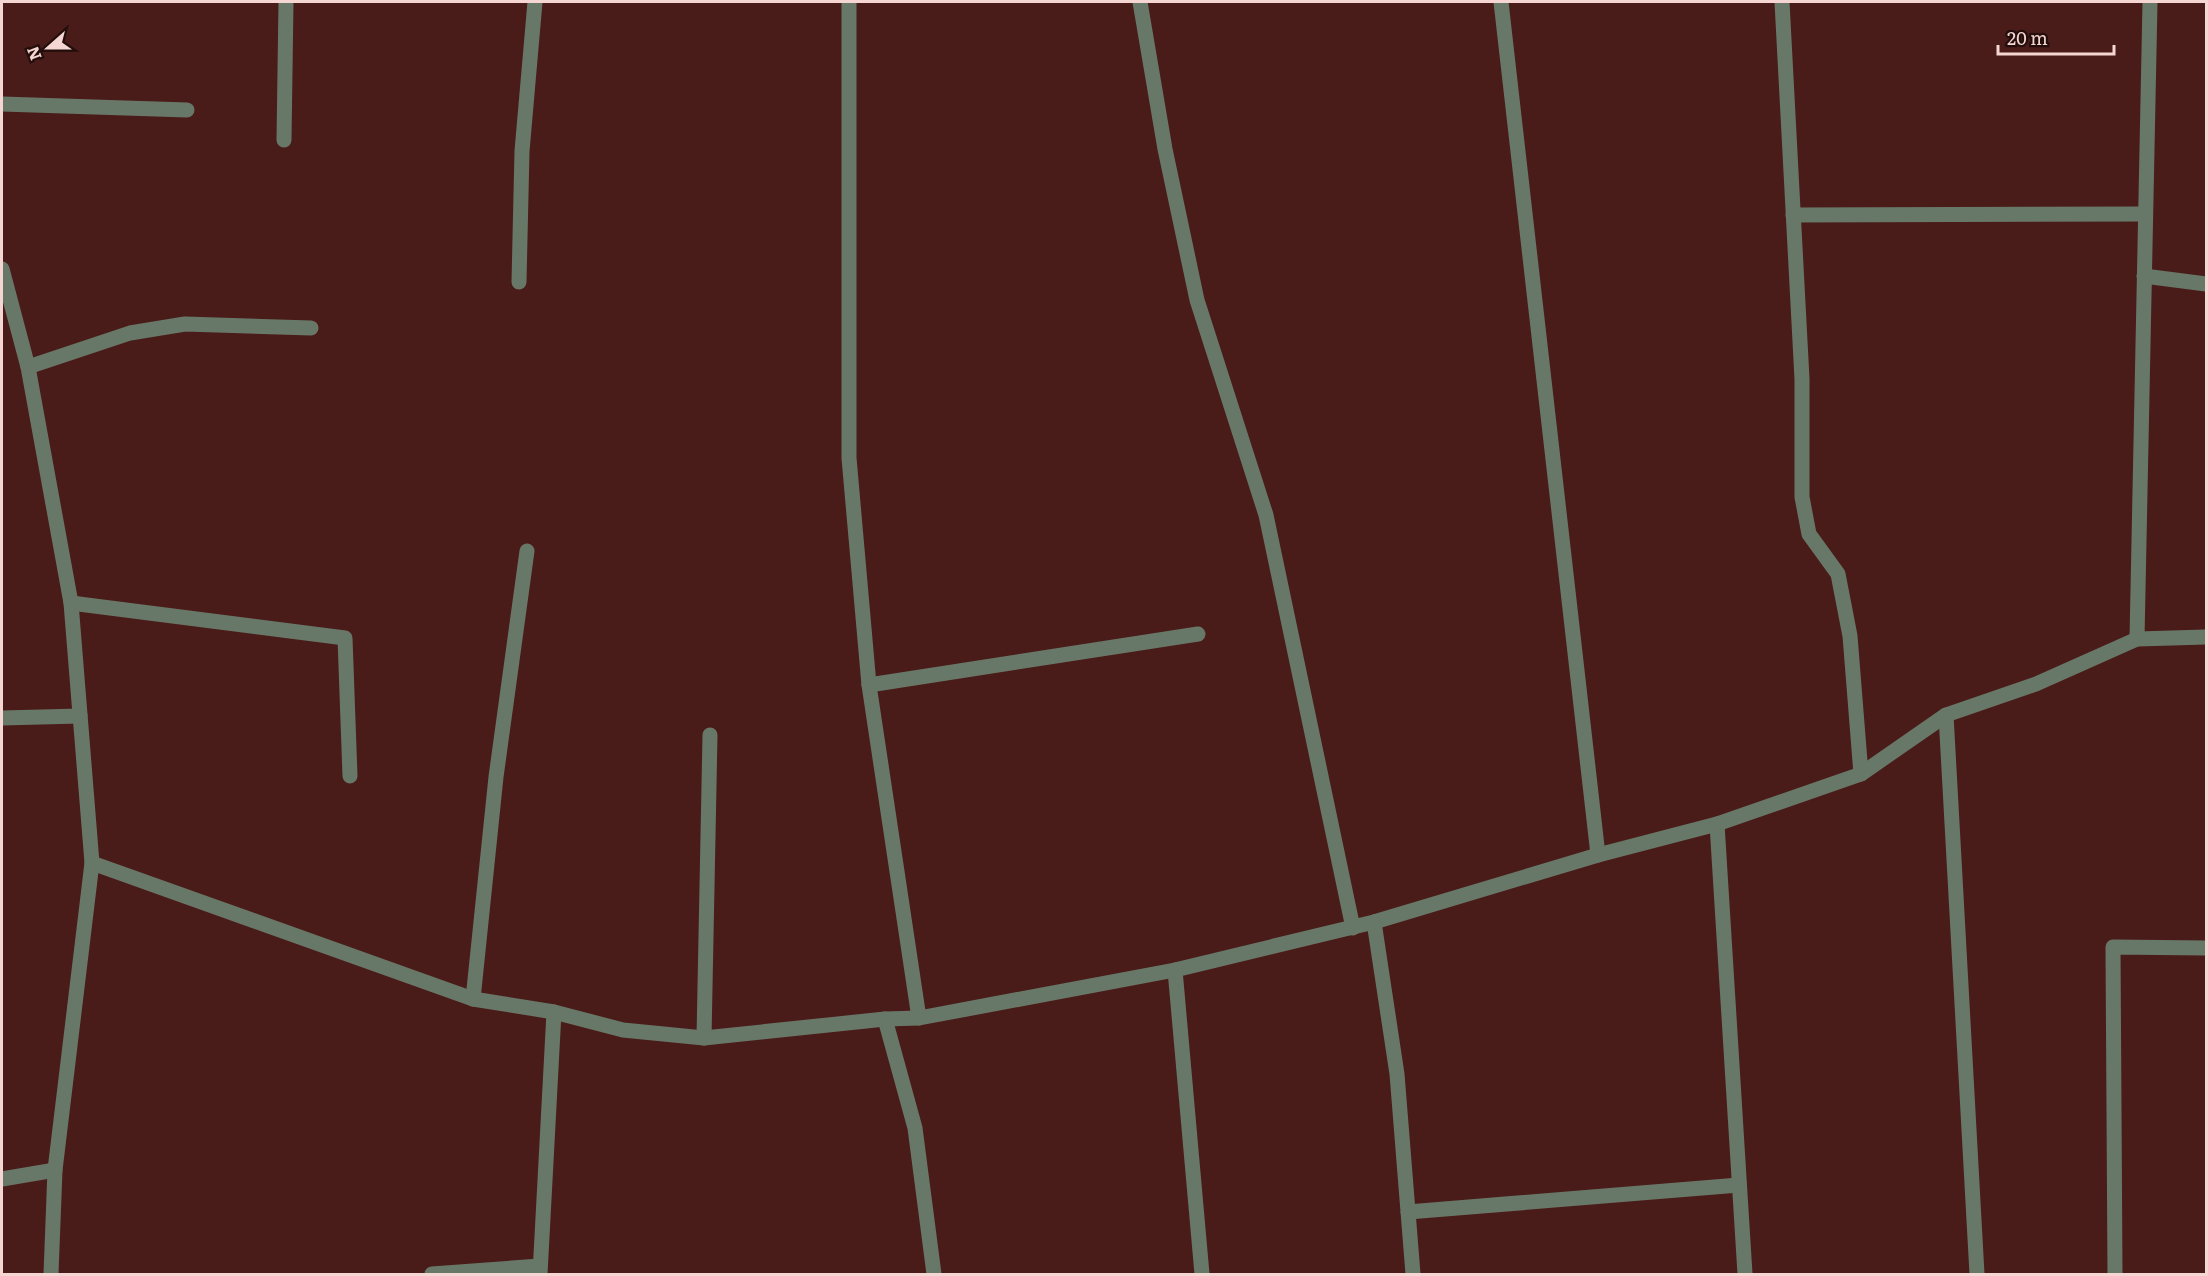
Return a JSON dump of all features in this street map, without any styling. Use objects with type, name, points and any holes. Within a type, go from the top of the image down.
[{"type":"street","points":[[285,140],[286,2]]},
{"type":"street","points":[[519,282],[522,151],[535,2]]},
{"type":"street","points":[[849,2],[849,458],[869,685],[919,1018]]},
{"type":"street","points":[[1140,2],[1165,149],[1197,300],[1266,515],[1353,928]]},
{"type":"street","points":[[1501,2],[1598,855]]},
{"type":"street","points":[[1782,2],[1803,379],[1802,496],[1809,534],[1838,574],[1850,636],[1861,774]]},
{"type":"street","points":[[2137,639],[2150,2]]},
{"type":"street","points":[[2,104],[187,110]]},
{"type":"street","points":[[1793,215],[2145,213]]},
{"type":"street","points":[[2,268],[28,367],[71,603],[92,862],[55,1170],[51,1275]]},
{"type":"street","points":[[2144,276],[2206,284]]},
{"type":"street","points":[[28,367],[130,333],[185,324],[311,328]]},
{"type":"street","points":[[473,999],[496,777],[528,551]]},
{"type":"street","points":[[71,603],[345,638],[350,776]]},
{"type":"street","points":[[869,685],[1198,634]]},
{"type":"street","points":[[92,862],[473,999],[554,1012],[623,1030],[704,1038],[885,1019],[919,1018],[1175,970],[1353,928],[1598,855],[1717,824],[1861,774],[1946,715],[2036,684],[2137,639],[2206,637]]},
{"type":"street","points":[[1946,715],[1977,1275]]},
{"type":"street","points":[[2,718],[80,716]]},
{"type":"street","points":[[704,1038],[710,735]]},
{"type":"street","points":[[1717,824],[1745,1275]]},
{"type":"street","points":[[1374,922],[1396,1074],[1413,1275]]},
{"type":"street","points":[[2115,1275],[2114,947],[2206,948]]},
{"type":"street","points":[[1175,970],[1202,1275]]},
{"type":"street","points":[[432,1275],[540,1270],[554,1012]]},
{"type":"street","points":[[885,1019],[915,1128],[934,1275]]},
{"type":"street","points":[[2,1179],[55,1170]]},
{"type":"street","points":[[1408,1212],[1739,1185]]}]
